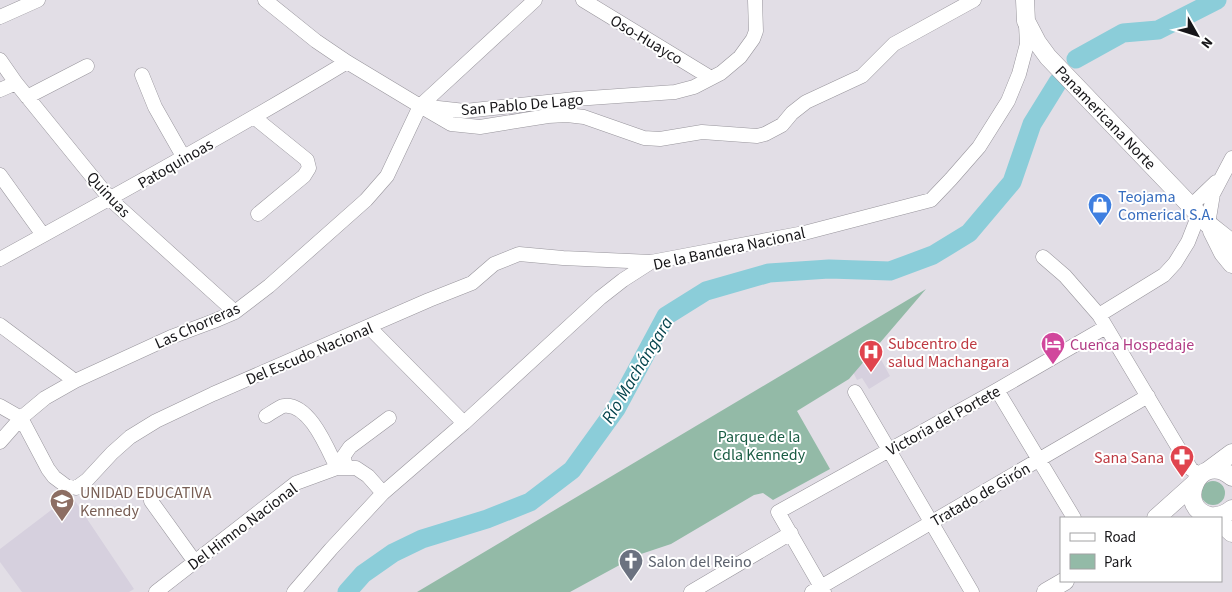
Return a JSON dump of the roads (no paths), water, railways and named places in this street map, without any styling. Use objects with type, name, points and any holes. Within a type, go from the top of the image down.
[{"type":"main road","name":"Panamericana Norte","points":[[1025,0],[1026,21],[1037,42],[1048,57],[1199,214],[1232,243]]},
{"type":"main road","name":"Panamericana Norte","points":[[1199,214],[1232,264]]},
{"type":"main road","points":[[1157,517],[1201,476],[1232,453]]},
{"type":"main road","points":[[1201,476],[1224,471],[1232,476]]},
{"type":"main road","points":[[1201,476],[1192,497],[1194,504],[1210,517]]},
{"type":"main road","points":[[1214,517],[1225,514],[1232,509]]},
{"type":"main road","points":[[1046,592],[1063,582]]},
{"type":"street","points":[[0,17],[38,0]]},
{"type":"street","points":[[535,0],[420,106],[451,124],[480,127],[548,116],[567,115],[584,117],[644,138],[660,139],[702,132],[757,136],[782,125],[792,113],[806,102],[862,76],[894,44],[974,0]]},
{"type":"street","name":"Oso-Huayco","points":[[584,0],[711,78]]},
{"type":"street","name":"San Pablo De Lago","points":[[267,1],[316,41],[420,106],[465,111],[575,99],[675,92],[694,87],[721,73],[740,57],[753,39],[756,31],[755,0]]},
{"type":"street","name":"De la Bandera Nacional","points":[[294,592],[383,493],[464,423],[600,298],[651,262],[804,233],[931,200],[979,147],[1008,101],[1019,74],[1027,44],[1026,21]]},
{"type":"street","name":"Quinuas","points":[[0,60],[16,83],[110,200],[235,312]]},
{"type":"street","name":"Patoquinoas","points":[[0,259],[110,200],[255,118],[347,62]]},
{"type":"street","points":[[27,97],[87,66]]},
{"type":"street","points":[[142,75],[155,107],[184,158]]},
{"type":"street","points":[[0,90],[16,83]]},
{"type":"street","name":"Las Chorreras","points":[[0,442],[21,418],[45,398],[75,381],[171,336],[235,312],[269,286],[366,200],[386,176],[420,106]]},
{"type":"street","points":[[255,118],[307,160],[309,168],[304,176],[258,214]]},
{"type":"street","points":[[1199,214],[1232,158]]},
{"type":"street","points":[[0,175],[43,235]]},
{"type":"street","points":[[1199,214],[1213,194],[1221,176]]},
{"type":"street","name":"Victoria del Portete","points":[[790,533],[778,512],[997,390],[1103,321],[1164,275],[1188,242],[1199,214]]},
{"type":"street","name":"Del Escudo Nacional","points":[[21,418],[48,469],[61,483],[71,488],[76,488],[87,480],[130,437],[156,421],[212,394],[472,283],[494,264],[519,254],[651,262]]},
{"type":"street","points":[[1043,257],[1065,276],[1103,321],[1191,469],[1201,476]]},
{"type":"street","points":[[0,325],[75,381]]},
{"type":"street","points":[[369,327],[464,423]]},
{"type":"street","points":[[997,390],[1073,517]]},
{"type":"street","points":[[855,392],[972,592]]},
{"type":"street","name":"Tratado de Girón","points":[[819,590],[1148,396]]},
{"type":"street","points":[[0,406],[21,418]]},
{"type":"street","points":[[266,416],[283,406],[292,406],[304,412],[314,423],[342,468]]},
{"type":"street","points":[[342,468],[343,457],[350,447],[389,418]]},
{"type":"street","points":[[342,468],[356,468],[368,476],[383,493]]},
{"type":"street","name":"Del Himno Nacional","points":[[156,592],[296,483],[342,468]]},
{"type":"street","points":[[151,501],[195,562]]},
{"type":"street","points":[[691,592],[790,533],[819,590]]},
{"type":"waterway","name":"Río Machángara","points":[[1076,59],[1123,33],[1158,30],[1217,0]]},
{"type":"waterway","name":"Río Machángara","points":[[347,592],[363,574],[393,553],[422,539],[487,519],[530,502],[572,470],[616,409],[666,316],[706,291],[769,273],[829,269],[890,271],[933,255],[969,233],[1012,182],[1032,124],[1058,82]]},
{"type":"place","name":"Teojama Comerical S.A.","points":[[1100,226]]},
{"type":"place","name":"Cuenca Hospedaje","points":[[1053,365]]},
{"type":"place","name":"Subcentro de salud Machangara","points":[[871,373]]},
{"type":"place","name":"Sana Sana","points":[[1182,478]]},
{"type":"place","name":"UNIDAD EDUCATIVA Kennedy","points":[[62,522]]},
{"type":"place","name":"Salon del Reino","points":[[631,582]]},
{"type":"park label","name":"Parque de la Cdla Kennedy","points":[[759,445]]}]
